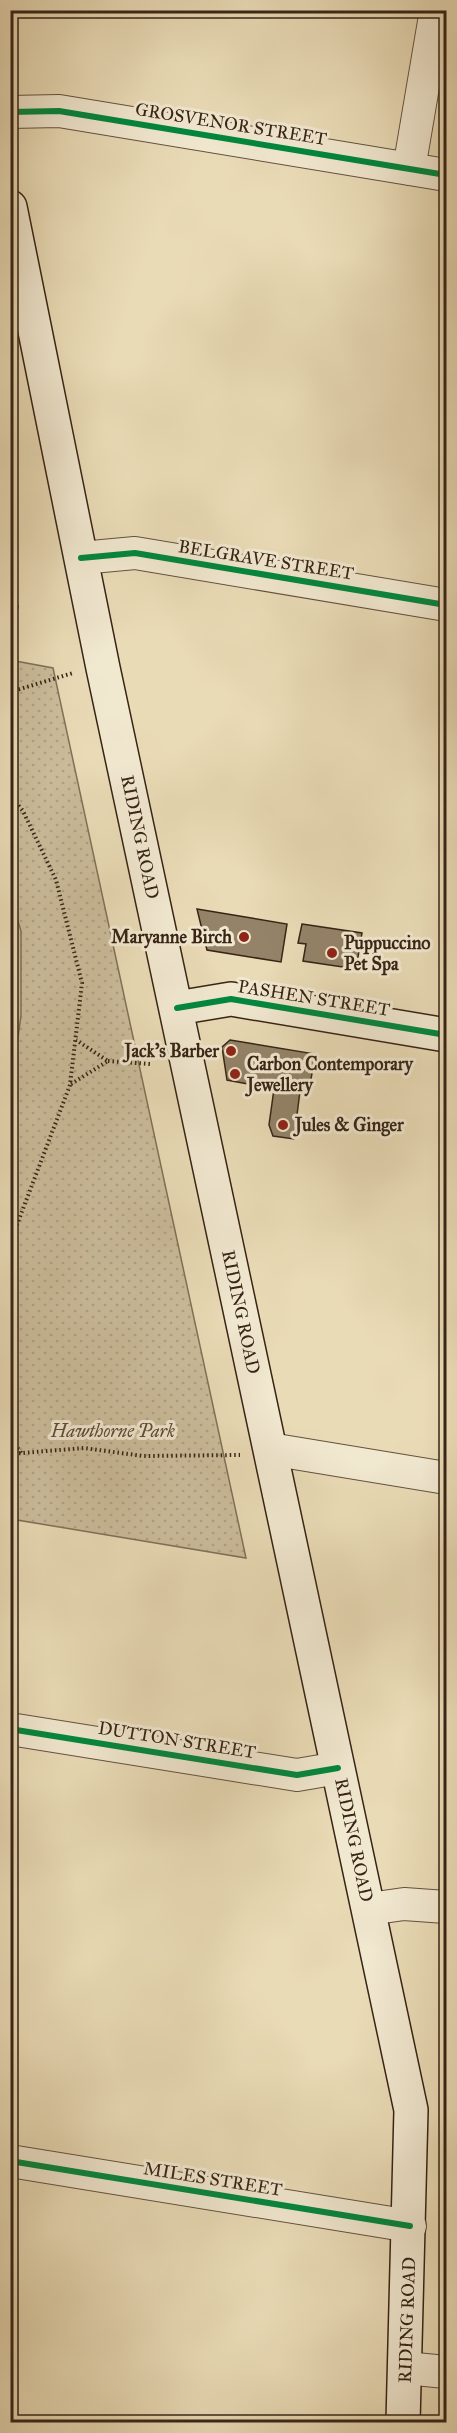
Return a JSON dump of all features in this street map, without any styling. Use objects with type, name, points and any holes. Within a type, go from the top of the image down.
[{"type":"main road","name":"RIDING ROAD","points":[[10,207],[17,273],[81,558],[411,2110],[410,2226],[403,2422]]},
{"type":"main road","name":"PASHEN STREET","points":[[177,1008],[231,999],[447,1035]]},
{"type":"street","points":[[409,169],[436,10]]},
{"type":"street","name":"GROSVENOR STREET","points":[[10,112],[59,111],[447,175]]},
{"type":"street","name":"BELGRAVE STREET","points":[[81,558],[135,553],[447,605]]},
{"type":"street","points":[[270,1449],[447,1478]]},
{"type":"street","name":"DUTTON STREET","points":[[10,1729],[297,1775],[338,1768]]},
{"type":"street","points":[[369,1909],[413,1904],[447,1907]]},
{"type":"street","name":"MILES STREET","points":[[10,2161],[410,2226]]},
{"type":"street","points":[[405,2368],[447,2372]]},
{"type":"path","points":[[10,692],[68,674],[104,668]]},
{"type":"path","points":[[10,795],[23,811],[56,880],[82,983],[70,1085],[10,1243]]},
{"type":"path","points":[[76,1040],[108,1061],[150,1064]]},
{"type":"path","points":[[70,1085],[108,1061]]},
{"type":"path","points":[[10,1437],[23,1455]]},
{"type":"path","points":[[10,1454],[23,1455],[84,1448],[143,1456],[230,1457],[270,1449]]},
{"type":"green space","name":"Hawthorne Park","points":[[10,660],[53,668],[246,1558],[11,1519]]},
{"type":"green space","points":[[11,899],[21,931],[21,1016],[11,1086]]},
{"type":"building","points":[[10,605],[18,606],[12,645],[10,645]]},
{"type":"building","name":"Maryanne Birch","points":[[197,909],[287,924],[281,962],[207,950]]},
{"type":"building","name":"Puppuccino Pet Spa","points":[[302,924],[362,933],[356,969],[303,961],[306,944],[298,943]]},
{"type":"building","points":[[230,1040],[315,1054],[309,1092],[300,1091],[294,1139],[273,1136],[269,1125],[274,1089],[227,1080],[222,1047]]},
{"type":"cycle path","points":[[10,112],[59,111],[446,175]]},
{"type":"cycle path","points":[[81,558],[135,553],[446,605]]},
{"type":"cycle path","points":[[177,1008],[231,999],[446,1035]]},
{"type":"cycle path","points":[[10,1729],[297,1775],[338,1768]]},
{"type":"cycle path","points":[[10,2161],[410,2226]]},
{"type":"place","name":"Maryanne Birch","points":[[244,937]]},
{"type":"place","name":"Puppuccino Pet Spa","points":[[332,953]]},
{"type":"place","name":"Jack's Barber","points":[[231,1051]]},
{"type":"place","name":"Carbon Contemporary Jewellery","points":[[235,1074]]},
{"type":"place","name":"Jules & Ginger","points":[[283,1125]]}]
